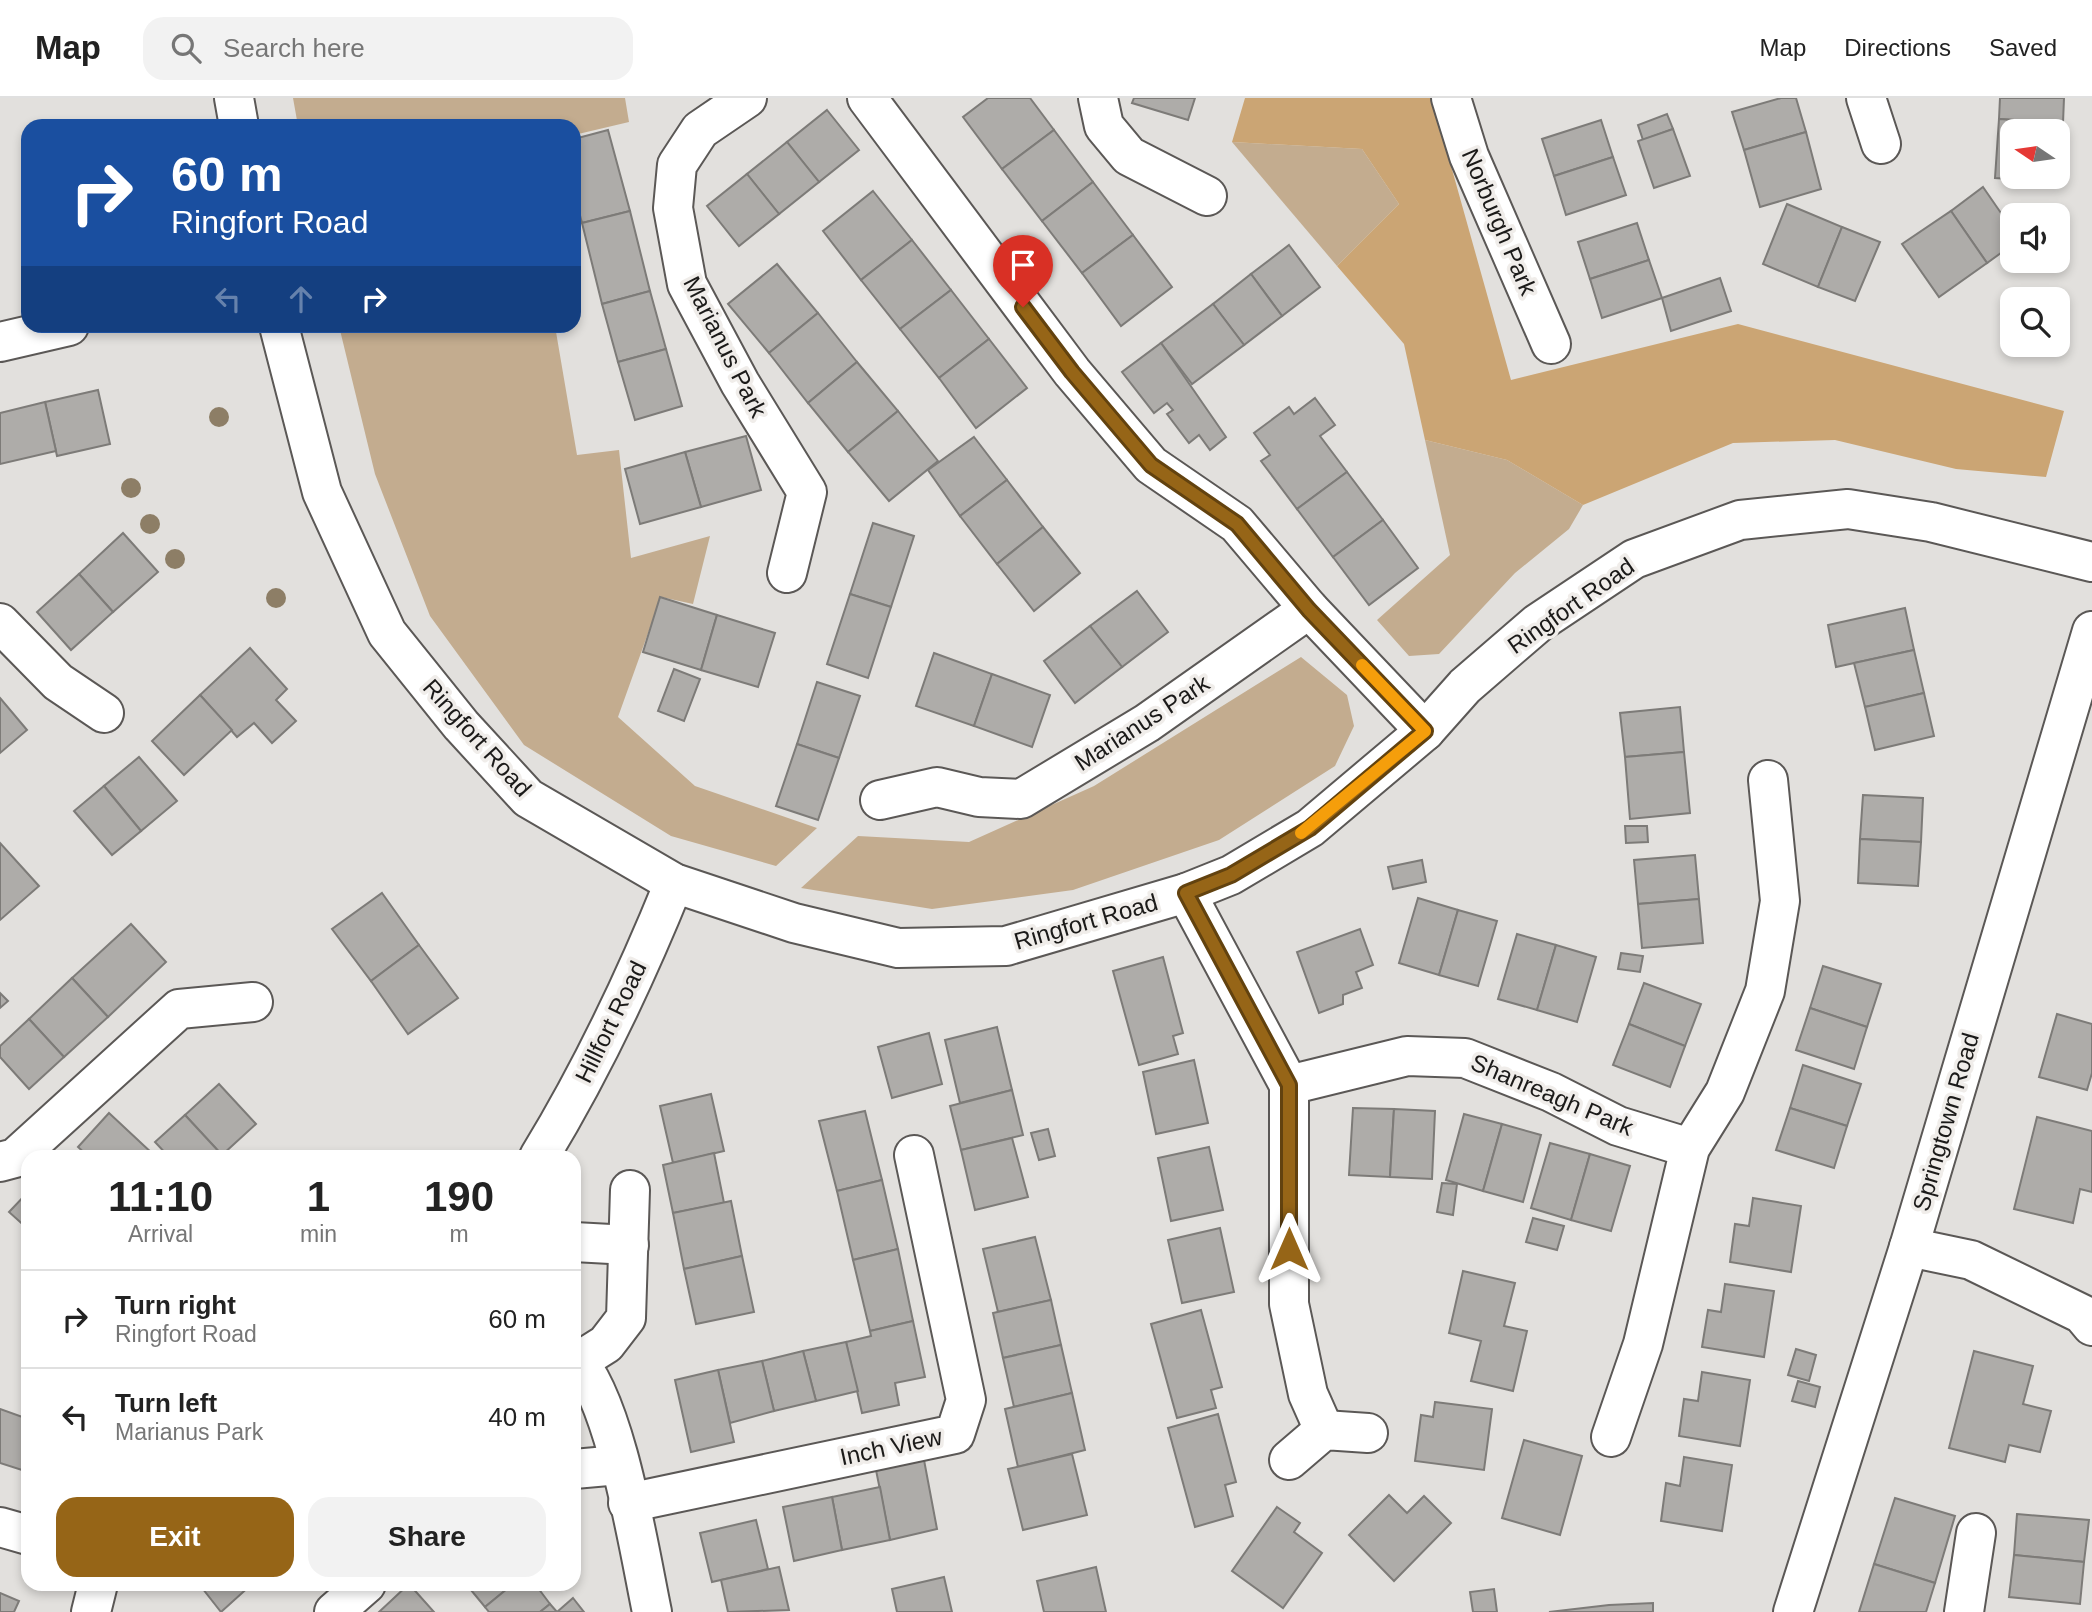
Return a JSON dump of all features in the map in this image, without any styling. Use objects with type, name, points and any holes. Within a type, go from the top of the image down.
[{"type":"street","points":[[234,98],[238,119]]},
{"type":"street","name":"Marianus Park","points":[[747,98],[700,130],[692,141],[677,164],[673,208],[687,284],[740,383],[807,492],[787,573]]},
{"type":"street","points":[[867,98],[1072,372],[1151,465],[1237,524],[1309,610],[1425,731]]},
{"type":"street","points":[[1098,98],[1104,127],[1129,156],[1207,196]]},
{"type":"street","name":"Norburgh Park","points":[[1451,98],[1469,156],[1551,344]]},
{"type":"street","points":[[1866,98],[1881,144]]},
{"type":"street","points":[[0,342],[32,333]]},
{"type":"street","name":"Ringfort Road","points":[[281,333],[321,492],[387,633],[461,725],[527,798],[674,883],[794,923],[898,948],[1006,946],[1186,893],[1231,875],[1310,828],[1425,731],[1465,687],[1538,623],[1634,559],[1741,520],[1848,509],[1931,522],[2043,547],[2092,562]]},
{"type":"street","name":"Marianus Park","points":[[880,800],[937,787],[979,797],[1021,799],[1147,723],[1309,610]]},
{"type":"street","points":[[0,623],[58,682],[104,713]]},
{"type":"street","name":"Springtown Road","points":[[1793,1612],[2080,713],[2092,631]]},
{"type":"street","points":[[1611,1437],[1643,1344],[1690,1148],[1725,1092],[1765,991],[1780,901],[1768,780]]},
{"type":"street","name":"Hillfort Road","points":[[543,1150],[567,1111],[643,958],[674,883]]},
{"type":"street","points":[[1186,893],[1289,1085],[1289,1304],[1308,1394],[1324,1430]]},
{"type":"street","points":[[24,1150],[178,1009],[253,1002]]},
{"type":"street","name":"Shanreagh Park","points":[[1289,1085],[1406,1056],[1465,1058],[1551,1092],[1618,1126],[1690,1148]]},
{"type":"street","points":[[0,1163],[15,1158],[21,1153]]},
{"type":"street","name":"Inch View","points":[[628,1503],[956,1434],[966,1400],[914,1155]]},
{"type":"street","points":[[581,1356],[606,1344],[626,1318],[630,1190]]},
{"type":"street","points":[[581,1242],[629,1245]]},
{"type":"street","points":[[1909,1247],[1971,1260],[2081,1314],[2092,1326]]},
{"type":"street","points":[[581,1367],[600,1399],[619,1465],[652,1612]]},
{"type":"street","points":[[1289,1460],[1324,1430],[1368,1433]]},
{"type":"street","points":[[581,1468],[619,1465]]},
{"type":"street","points":[[0,1527],[21,1533]]},
{"type":"street","points":[[1964,1612],[1976,1533]]},
{"type":"street","points":[[90,1612],[96,1591]]},
{"type":"street","points":[[334,1612],[358,1591]]},
{"type":"shaded area","points":[[293,98],[625,98],[629,122],[581,133],[581,119],[297,119]]},
{"type":"shaded area","points":[[1245,98],[1432,98],[1511,380],[1738,324],[2064,411],[2046,477],[1956,469],[1835,440],[1733,443],[1583,505],[1507,460],[1425,440],[1404,344],[1337,266],[1399,204],[1362,149],[1232,142]]},
{"type":"shaded area","points":[[1232,142],[1362,149],[1399,204],[1337,266]]},
{"type":"shaded area","points":[[341,333],[556,333],[577,455],[619,450],[631,558],[710,536],[693,604],[661,597],[618,717],[695,786],[817,828],[776,866],[671,836],[524,745],[430,616],[375,474]]},
{"type":"shaded area","points":[[1425,440],[1507,460],[1583,505],[1569,529],[1515,573],[1439,654],[1409,656],[1377,620],[1450,555]]},
{"type":"shaded area","points":[[1301,657],[1347,695],[1354,726],[1335,766],[1219,840],[1073,890],[932,909],[801,888],[858,836],[969,842],[1094,786]]},
{"type":"building","points":[[988,98],[1030,98],[1054,130],[1002,169],[963,117]]},
{"type":"building","points":[[1134,98],[1195,98],[1188,120],[1132,103]]},
{"type":"building","points":[[1781,98],[1796,98],[1806,132],[1744,150],[1732,112]]},
{"type":"building","points":[[2000,98],[2064,98],[2063,119],[1999,119]]},
{"type":"building","points":[[827,110],[859,150],[819,182],[787,142]]},
{"type":"building","points":[[1667,114],[1673,129],[1643,140],[1638,125]]},
{"type":"building","points":[[1999,119],[2000,119],[2000,178],[1995,178]]},
{"type":"building","points":[[1601,120],[1613,157],[1554,176],[1542,139]]},
{"type":"building","points":[[1673,129],[1690,176],[1654,188],[1638,141]]},
{"type":"building","points":[[608,130],[630,211],[582,223],[581,137]]},
{"type":"building","points":[[1054,130],[1093,182],[1042,221],[1002,169]]},
{"type":"building","points":[[1806,132],[1821,189],[1760,207],[1744,150]]},
{"type":"building","points":[[787,142],[819,182],[779,214],[747,174]]},
{"type":"building","points":[[1613,157],[1626,195],[1566,215],[1554,176]]},
{"type":"building","points":[[747,174],[779,214],[739,246],[707,206]]},
{"type":"building","points":[[1093,182],[1133,235],[1082,273],[1042,221]]},
{"type":"building","points":[[1983,187],[2000,212],[2000,254],[1987,263],[1951,211]]},
{"type":"building","points":[[873,191],[912,240],[861,280],[823,231]]},
{"type":"building","points":[[1787,204],[1842,227],[1818,287],[1763,264]]},
{"type":"building","points":[[630,211],[650,291],[602,304],[582,223]]},
{"type":"building","points":[[1951,211],[1987,263],[1939,297],[1902,244]]},
{"type":"building","points":[[1637,223],[1649,260],[1590,279],[1578,242]]},
{"type":"building","points":[[1842,227],[1880,242],[1855,301],[1818,287]]},
{"type":"building","points":[[1133,235],[1172,287],[1121,326],[1082,273]]},
{"type":"building","points":[[912,240],[951,290],[900,329],[861,280]]},
{"type":"building","points":[[1289,245],[1320,287],[1282,316],[1251,274]]},
{"type":"building","points":[[1649,260],[1662,298],[1602,318],[1590,279]]},
{"type":"building","points":[[777,264],[818,313],[769,353],[728,304]]},
{"type":"building","points":[[1251,274],[1282,316],[1244,345],[1213,304]]},
{"type":"building","points":[[1720,278],[1731,311],[1671,331],[1662,298]]},
{"type":"building","points":[[951,290],[989,339],[939,378],[900,329]]},
{"type":"building","points":[[650,291],[666,349],[618,362],[602,304]]},
{"type":"building","points":[[1213,304],[1244,345],[1192,384],[1161,343]]},
{"type":"building","points":[[818,313],[857,362],[808,403],[769,353]]},
{"type":"building","points":[[989,339],[1027,388],[976,428],[939,378]]},
{"type":"building","points":[[1161,343],[1226,437],[1210,450],[1199,435],[1189,443],[1167,414],[1173,410],[1167,403],[1154,413],[1122,372]]},
{"type":"building","points":[[666,349],[682,406],[635,420],[618,362]]},
{"type":"building","points":[[857,362],[898,411],[848,452],[808,403]]},
{"type":"building","points":[[98,390],[110,444],[57,456],[45,402]]},
{"type":"building","points":[[1315,398],[1335,425],[1320,436],[1347,472],[1297,509],[1261,461],[1270,455],[1254,433],[1289,407],[1294,414]]},
{"type":"building","points":[[45,402],[56,451],[0,464],[0,413]]},
{"type":"building","points":[[898,411],[938,461],[889,501],[848,452]]},
{"type":"building","points":[[746,436],[761,490],[701,507],[685,452]]},
{"type":"building","points":[[974,437],[1007,480],[960,516],[928,470]]},
{"type":"building","points":[[685,452],[701,507],[640,524],[625,469]]},
{"type":"building","points":[[1347,472],[1383,520],[1333,557],[1297,509]]},
{"type":"building","points":[[1007,480],[1043,527],[997,564],[960,516]]},
{"type":"building","points":[[1383,520],[1418,568],[1369,605],[1333,557]]},
{"type":"building","points":[[873,523],[914,536],[891,607],[850,594]]},
{"type":"building","points":[[1043,527],[1080,573],[1034,611],[997,564]]},
{"type":"building","points":[[123,533],[158,572],[113,612],[79,574]]},
{"type":"building","points":[[79,574],[113,612],[71,650],[37,612]]},
{"type":"building","points":[[1137,591],[1168,632],[1122,667],[1090,626]]},
{"type":"building","points":[[850,594],[891,607],[868,678],[827,664]]},
{"type":"building","points":[[660,597],[717,615],[701,670],[643,652]]},
{"type":"building","points":[[1905,608],[1914,650],[1836,667],[1828,625]]},
{"type":"building","points":[[717,615],[775,633],[758,687],[701,670]]},
{"type":"building","points":[[1090,626],[1122,667],[1075,703],[1044,661]]},
{"type":"building","points":[[250,648],[287,689],[276,700],[296,721],[272,743],[254,723],[237,737],[200,695]]},
{"type":"building","points":[[1914,650],[1924,693],[1865,707],[1854,663]]},
{"type":"building","points":[[934,653],[992,674],[974,726],[916,706]]},
{"type":"building","points":[[674,669],[700,679],[684,721],[658,711]]},
{"type":"building","points":[[992,674],[1050,695],[1032,747],[974,726]]},
{"type":"building","points":[[817,682],[860,696],[839,758],[797,744]]},
{"type":"building","points":[[1924,693],[1934,736],[1875,750],[1865,707]]},
{"type":"building","points":[[200,695],[232,730],[184,775],[152,741]]},
{"type":"building","points":[[0,698],[27,730],[0,753]]},
{"type":"building","points":[[1680,707],[1684,752],[1625,757],[1620,713]]},
{"type":"building","points":[[797,744],[839,758],[818,820],[776,806]]},
{"type":"building","points":[[1684,752],[1690,813],[1630,819],[1625,757]]},
{"type":"building","points":[[139,757],[177,801],[141,831],[104,786]]},
{"type":"building","points":[[104,786],[141,831],[112,855],[74,811]]},
{"type":"building","points":[[1863,795],[1923,798],[1921,842],[1860,839]]},
{"type":"building","points":[[1625,826],[1647,826],[1648,842],[1626,843]]},
{"type":"building","points":[[1860,839],[1921,842],[1918,886],[1858,883]]},
{"type":"building","points":[[0,843],[39,886],[0,920]]},
{"type":"building","points":[[1695,855],[1699,899],[1638,904],[1634,860]]},
{"type":"building","points":[[1422,860],[1426,882],[1393,889],[1388,867]]},
{"type":"building","points":[[382,893],[419,945],[371,981],[332,929]]},
{"type":"building","points":[[1418,898],[1458,910],[1439,975],[1399,963]]},
{"type":"building","points":[[1699,899],[1703,943],[1642,948],[1638,904]]},
{"type":"building","points":[[1458,910],[1497,921],[1478,986],[1439,975]]},
{"type":"building","points":[[131,924],[166,962],[108,1017],[72,978]]},
{"type":"building","points":[[1360,929],[1373,965],[1356,972],[1362,988],[1343,995],[1343,1004],[1319,1013],[1297,952]]},
{"type":"building","points":[[1517,934],[1556,945],[1537,1010],[1498,999]]},
{"type":"building","points":[[419,945],[458,998],[408,1034],[371,981]]},
{"type":"building","points":[[1556,945],[1596,957],[1577,1022],[1537,1010]]},
{"type":"building","points":[[1621,953],[1643,956],[1640,972],[1618,969]]},
{"type":"building","points":[[1163,957],[1183,1033],[1173,1036],[1178,1054],[1139,1065],[1113,971]]},
{"type":"building","points":[[1823,966],[1881,984],[1867,1027],[1810,1008]]},
{"type":"building","points":[[72,978],[108,1017],[64,1057],[29,1019]]},
{"type":"building","points":[[1644,983],[1701,1004],[1685,1046],[1629,1024]]},
{"type":"building","points":[[0,993],[8,1001],[0,1008]]},
{"type":"building","points":[[1810,1008],[1867,1027],[1854,1069],[1796,1050]]},
{"type":"building","points":[[2057,1014],[2092,1024],[2092,1073],[2087,1090],[2039,1077]]},
{"type":"building","points":[[29,1019],[64,1057],[29,1089],[0,1057],[0,1046]]},
{"type":"building","points":[[1629,1024],[1685,1046],[1670,1087],[1613,1065]]},
{"type":"building","points":[[997,1027],[1012,1090],[960,1103],[945,1040]]},
{"type":"building","points":[[929,1033],[942,1084],[892,1098],[878,1047]]},
{"type":"building","points":[[1194,1060],[1208,1123],[1156,1134],[1143,1072]]},
{"type":"building","points":[[1803,1065],[1861,1084],[1847,1126],[1790,1108]]},
{"type":"building","points":[[219,1084],[256,1124],[227,1150],[217,1150],[185,1115]]},
{"type":"building","points":[[1012,1090],[1023,1135],[961,1150],[950,1106]]},
{"type":"building","points":[[711,1094],[724,1151],[673,1163],[660,1106]]},
{"type":"building","points":[[1353,1108],[1394,1109],[1390,1177],[1349,1175]]},
{"type":"building","points":[[1790,1108],[1847,1126],[1834,1168],[1776,1150]]},
{"type":"building","points":[[1394,1109],[1435,1111],[1432,1179],[1390,1177]]},
{"type":"building","points":[[865,1111],[882,1180],[837,1191],[819,1121]]},
{"type":"building","points":[[109,1113],[149,1150],[81,1150],[78,1147]]},
{"type":"building","points":[[1464,1114],[1502,1124],[1483,1191],[1446,1180]]},
{"type":"building","points":[[185,1115],[217,1150],[162,1150],[155,1142]]},
{"type":"building","points":[[2037,1117],[2092,1131],[2092,1192],[2080,1189],[2073,1223],[2014,1209]]},
{"type":"building","points":[[1502,1124],[1541,1135],[1523,1202],[1483,1191]]},
{"type":"building","points":[[1048,1129],[1055,1156],[1039,1160],[1031,1133]]},
{"type":"building","points":[[1012,1138],[1028,1197],[975,1210],[961,1150]]},
{"type":"building","points":[[1550,1143],[1590,1154],[1571,1220],[1531,1208]]},
{"type":"building","points":[[1209,1147],[1223,1210],[1171,1221],[1158,1158]]},
{"type":"building","points":[[714,1153],[724,1203],[673,1213],[663,1165]]},
{"type":"building","points":[[1590,1154],[1630,1166],[1611,1231],[1571,1220]]},
{"type":"building","points":[[882,1180],[898,1249],[853,1260],[837,1191]]},
{"type":"building","points":[[1442,1183],[1457,1184],[1453,1215],[1437,1212]]},
{"type":"building","points":[[1753,1198],[1801,1206],[1791,1272],[1730,1262],[1735,1224],[1749,1226]]},
{"type":"building","points":[[21,1199],[21,1223],[9,1212]]},
{"type":"building","points":[[731,1201],[742,1256],[684,1269],[673,1213]]},
{"type":"building","points":[[1533,1218],[1564,1226],[1557,1250],[1526,1242]]},
{"type":"building","points":[[1220,1228],[1234,1292],[1182,1303],[1168,1240]]},
{"type":"building","points":[[1035,1237],[1051,1300],[998,1312],[983,1249]]},
{"type":"building","points":[[898,1249],[913,1321],[870,1331],[853,1260]]},
{"type":"building","points":[[742,1256],[754,1312],[696,1324],[684,1269]]},
{"type":"building","points":[[1463,1271],[1515,1283],[1504,1326],[1527,1331],[1513,1391],[1471,1381],[1481,1341],[1449,1333]]},
{"type":"building","points":[[1725,1284],[1774,1291],[1764,1357],[1702,1347],[1708,1310],[1721,1312]]},
{"type":"building","points":[[1051,1300],[1061,1345],[1003,1358],[993,1313]]},
{"type":"building","points":[[1201,1310],[1222,1387],[1211,1390],[1216,1408],[1177,1418],[1151,1324]]},
{"type":"building","points":[[913,1321],[925,1377],[895,1383],[899,1405],[862,1413],[846,1342],[871,1336],[870,1331]]},
{"type":"building","points":[[846,1342],[858,1391],[816,1401],[803,1351]]},
{"type":"building","points":[[1061,1345],[1072,1393],[1014,1407],[1003,1358]]},
{"type":"building","points":[[1796,1349],[1816,1355],[1809,1381],[1788,1375]]},
{"type":"building","points":[[803,1351],[816,1401],[774,1411],[762,1361]]},
{"type":"building","points":[[1974,1351],[2033,1366],[2023,1404],[2051,1411],[2040,1452],[2009,1445],[2005,1462],[1949,1448]]},
{"type":"building","points":[[762,1361],[774,1411],[730,1423],[718,1370]]},
{"type":"building","points":[[718,1370],[734,1442],[691,1452],[675,1380]]},
{"type":"building","points":[[1702,1372],[1750,1380],[1740,1446],[1679,1436],[1684,1399],[1698,1401]]},
{"type":"building","points":[[1798,1381],[1820,1387],[1815,1407],[1792,1401]]},
{"type":"building","points":[[1072,1393],[1085,1450],[1018,1467],[1005,1409]]},
{"type":"building","points":[[1435,1402],[1492,1409],[1484,1470],[1415,1461],[1421,1415],[1433,1417]]},
{"type":"building","points":[[0,1409],[21,1416],[21,1470],[0,1463]]},
{"type":"building","points":[[1218,1414],[1236,1482],[1225,1485],[1233,1516],[1195,1527],[1168,1428]]},
{"type":"building","points":[[1524,1440],[1582,1456],[1560,1535],[1502,1518]]},
{"type":"building","points":[[1072,1454],[1087,1515],[1023,1530],[1008,1469]]},
{"type":"building","points":[[1684,1457],[1732,1465],[1722,1531],[1661,1521],[1666,1483],[1680,1486]]},
{"type":"building","points":[[924,1460],[937,1529],[890,1540],[876,1470]]},
{"type":"building","points":[[880,1487],[890,1540],[842,1550],[832,1497]]},
{"type":"building","points":[[1389,1495],[1407,1513],[1424,1496],[1451,1523],[1394,1581],[1349,1535]]},
{"type":"building","points":[[832,1497],[842,1550],[794,1561],[783,1507]]},
{"type":"building","points":[[1895,1498],[1955,1516],[1935,1583],[1874,1564]]},
{"type":"building","points":[[1277,1507],[1300,1523],[1294,1532],[1322,1553],[1283,1608],[1232,1571]]},
{"type":"building","points":[[2017,1514],[2089,1520],[2084,1562],[2014,1555]]},
{"type":"building","points":[[756,1520],[768,1569],[712,1582],[700,1533]]},
{"type":"building","points":[[2014,1555],[2084,1562],[2080,1604],[2009,1597]]},
{"type":"building","points":[[1874,1564],[1935,1583],[1926,1612],[1859,1612]]},
{"type":"building","points":[[779,1567],[789,1610],[728,1612],[721,1580]]},
{"type":"building","points":[[1096,1567],[1106,1612],[1044,1612],[1037,1581]]},
{"type":"building","points":[[944,1577],[952,1612],[897,1612],[892,1589]]},
{"type":"building","points":[[1494,1589],[1497,1612],[1473,1612],[1470,1592]]},
{"type":"building","points":[[204,1591],[244,1591],[221,1612]]},
{"type":"building","points":[[402,1591],[415,1591],[434,1612],[379,1612]]},
{"type":"building","points":[[472,1591],[504,1591],[485,1607]]},
{"type":"building","points":[[504,1591],[540,1591],[550,1604],[540,1612],[489,1612],[485,1607]]},
{"type":"building","points":[[0,1593],[19,1601],[14,1612],[0,1612]]},
{"type":"building","points":[[573,1598],[584,1612],[557,1612]]},
{"type":"building","points":[[1653,1603],[1653,1612],[1549,1612],[1609,1605]]},
{"type":"building","points":[[550,1604],[557,1612],[540,1612]]},
{"type":"slow traffic","points":[[1301,833],[1425,731],[1362,665]]},
{"type":"route","points":[[1023,307],[1072,372],[1151,465],[1237,524],[1309,610],[1425,731],[1310,828],[1231,875],[1186,893],[1289,1085],[1289,1249]]}]
